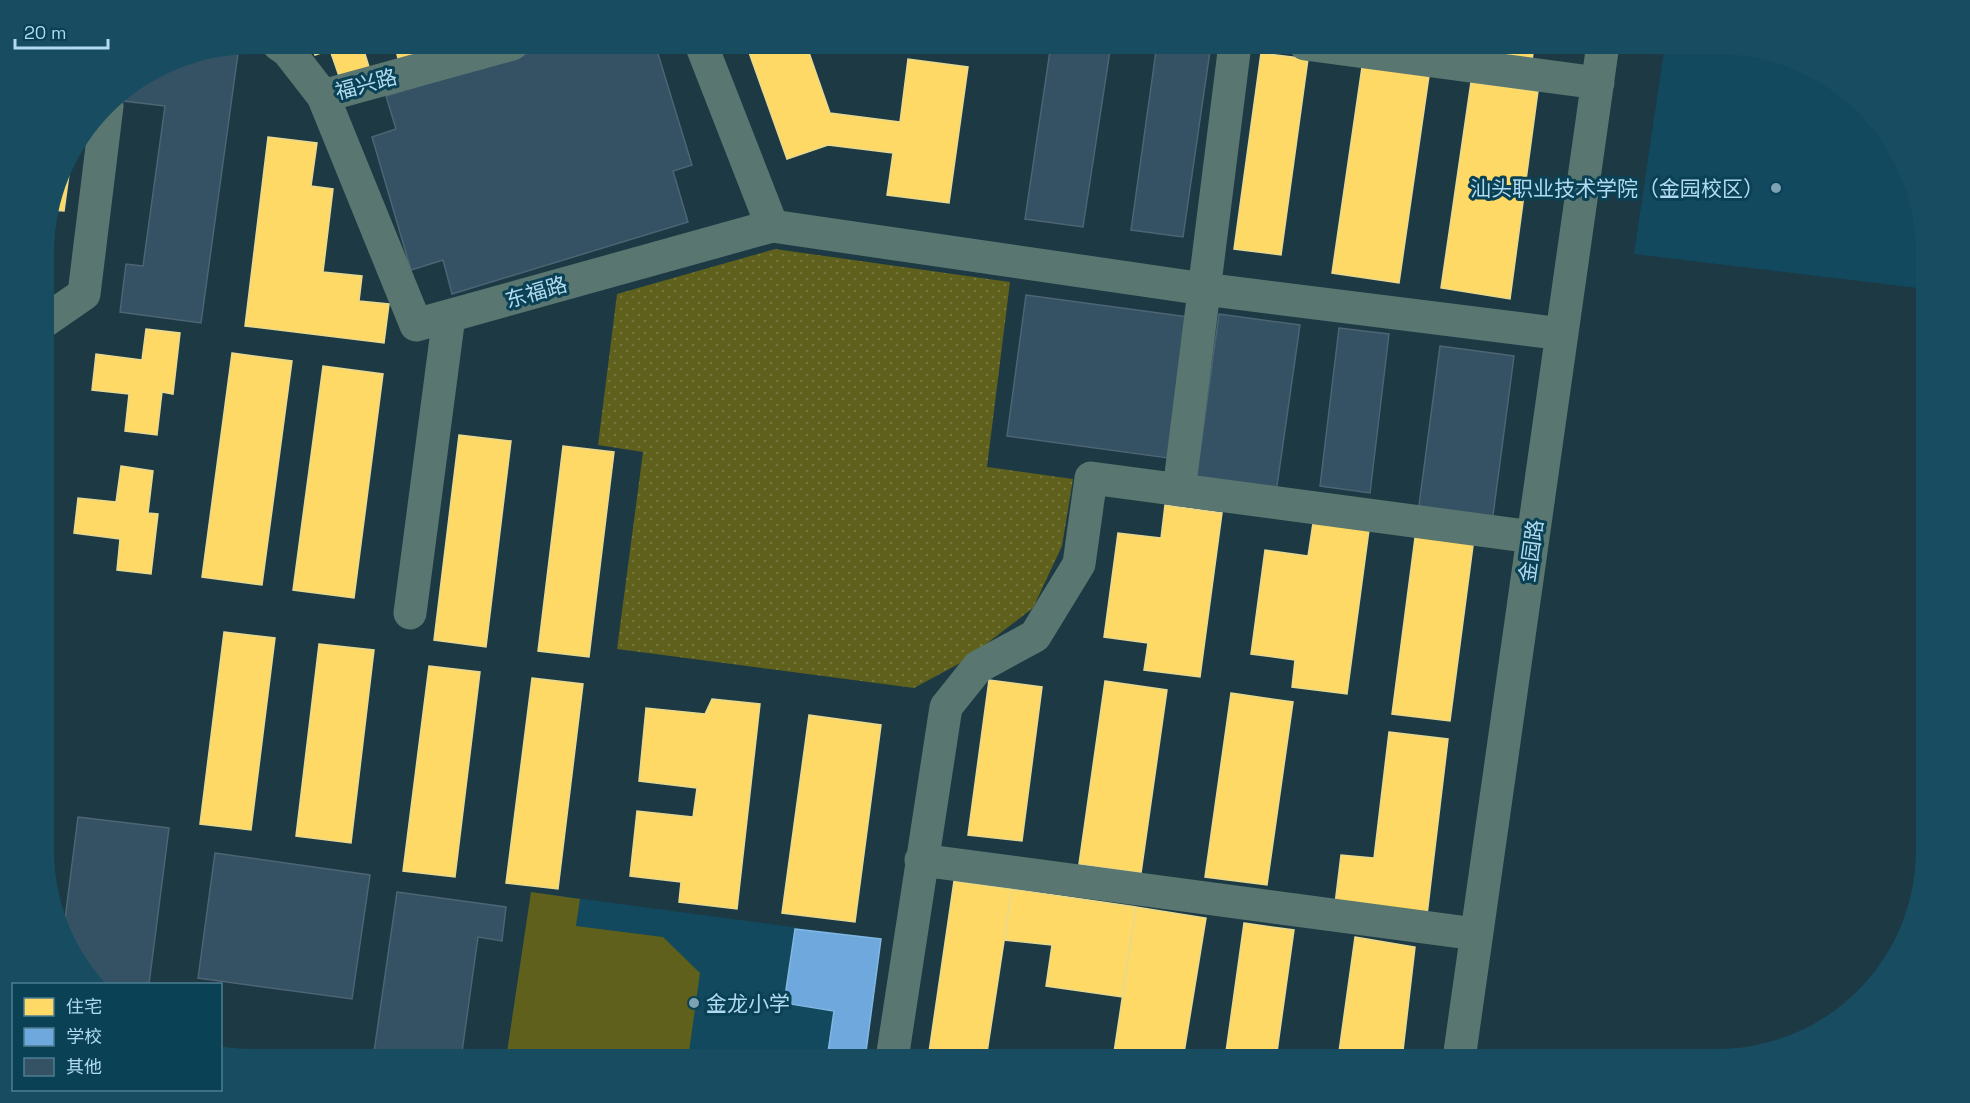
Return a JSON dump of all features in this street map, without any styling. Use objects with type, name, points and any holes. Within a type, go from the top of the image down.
[{"type":"street","name":"东福路","points":[[290,54],[323,96],[416,325],[772,226]]},
{"type":"street","name":"福兴路","points":[[323,96],[476,54]]},
{"type":"street","points":[[705,54],[772,226],[1204,289],[1562,334]]},
{"type":"street","points":[[1179,490],[1234,54]]},
{"type":"street","points":[[1380,54],[1598,83]]},
{"type":"street","name":"金园路","points":[[1459,1049],[1602,54]]},
{"type":"street","points":[[54,315],[84,294],[105,120]]},
{"type":"street","points":[[410,613],[449,316]]},
{"type":"street","points":[[893,1049],[946,707],[978,668],[1035,636],[1079,564],[1091,478],[1533,537]]},
{"type":"street","points":[[921,860],[1476,934]]},
{"type":"shaded area","name":"汕头职业技术学院（金园校区）","points":[[1664,54],[1743,56],[1793,69],[1816,81],[1838,95],[1858,112],[1875,132],[1901,177],[1909,201],[1916,240],[1916,288],[1634,254]]},
{"type":"shaded area","points":[[775,249],[1010,282],[987,467],[1073,479],[1062,546],[1033,608],[964,661],[914,688],[617,649],[643,452],[598,445],[617,294]]},
{"type":"shaded area","name":"金龙小学","points":[[531,892],[881,939],[866,1049],[507,1049]]},
{"type":"shaded area","points":[[531,892],[580,899],[576,926],[663,937],[700,973],[689,1049],[507,1049]]},
{"type":"building: 住宅","points":[[331,54],[365,54],[369,67],[339,76]]},
{"type":"building: 住宅","points":[[397,54],[429,54],[400,65]]},
{"type":"building: 住宅","points":[[750,54],[809,54],[830,113],[900,122],[908,59],[968,67],[949,203],[887,195],[893,153],[828,145],[787,159]]},
{"type":"building: 住宅","points":[[1261,54],[1308,59],[1281,255],[1234,249]]},
{"type":"building: 住宅","points":[[1486,54],[1533,54],[1532,61],[1486,57]]},
{"type":"building: 住宅","points":[[1362,67],[1429,76],[1399,283],[1332,273]]},
{"type":"building: 住宅","points":[[1471,82],[1538,91],[1510,299],[1441,288]]},
{"type":"building: 住宅","points":[[268,137],[317,143],[311,186],[333,189],[323,272],[362,276],[359,301],[389,304],[384,343],[245,326]]},
{"type":"building: 住宅","points":[[68,179],[64,211],[59,211]]},
{"type":"building: 住宅","points":[[146,329],[180,333],[173,394],[162,392],[157,435],[125,431],[129,394],[92,390],[96,354],[142,360]]},
{"type":"building: 住宅","points":[[232,353],[292,361],[262,585],[202,577]]},
{"type":"building: 住宅","points":[[323,366],[383,374],[354,598],[293,590]]},
{"type":"building: 住宅","points":[[459,435],[511,441],[486,647],[434,640]]},
{"type":"building: 住宅","points":[[563,446],[614,452],[589,657],[538,651]]},
{"type":"building: 住宅","points":[[121,466],[153,471],[148,513],[158,514],[151,574],[117,570],[120,539],[74,533],[78,498],[116,502]]},
{"type":"building: 住宅","points":[[1165,505],[1222,513],[1200,677],[1144,670],[1148,643],[1104,637],[1118,533],[1161,538]]},
{"type":"building: 住宅","points":[[1313,523],[1369,530],[1347,694],[1292,687],[1295,660],[1251,654],[1265,550],[1308,556]]},
{"type":"building: 住宅","points":[[1416,530],[1474,538],[1450,721],[1392,714]]},
{"type":"building: 住宅","points":[[224,632],[275,638],[251,830],[200,824]]},
{"type":"building: 住宅","points":[[319,644],[374,650],[351,843],[296,836]]},
{"type":"building: 住宅","points":[[429,666],[480,672],[455,877],[403,871]]},
{"type":"building: 住宅","points":[[532,678],[583,684],[558,889],[506,883]]},
{"type":"building: 住宅","points":[[989,680],[1042,687],[1022,841],[968,835]]},
{"type":"building: 住宅","points":[[1105,681],[1167,690],[1141,873],[1079,864]]},
{"type":"building: 住宅","points":[[1231,693],[1293,702],[1267,885],[1205,877]]},
{"type":"building: 住宅","points":[[712,699],[760,704],[737,909],[679,902],[681,882],[630,876],[637,811],[693,817],[697,788],[639,781],[646,708],[705,714]]},
{"type":"building: 住宅","points":[[809,715],[881,725],[855,922],[782,913]]},
{"type":"building: 住宅","points":[[1389,732],[1448,739],[1427,915],[1335,904],[1341,855],[1374,858]]},
{"type":"building: 住宅","points":[[954,881],[1012,889],[988,1049],[929,1049]]},
{"type":"building: 住宅","points":[[1012,889],[1136,907],[1122,997],[1046,986],[1052,945],[1004,940]]},
{"type":"building: 住宅","points":[[1136,907],[1206,918],[1185,1049],[1115,1049]]},
{"type":"building: 住宅","points":[[1244,923],[1294,930],[1277,1049],[1226,1049]]},
{"type":"building: 住宅","points":[[1355,937],[1415,947],[1403,1049],[1339,1049]]},
{"type":"building: 学校","points":[[795,929],[881,939],[866,1049],[828,1049],[834,1011],[784,1003]]},
{"type":"building: 其他","points":[[238,54],[201,323],[120,312],[126,264],[143,266],[165,106],[124,101],[153,81],[177,69],[214,58]]},
{"type":"building: 其他","points":[[526,54],[658,54],[692,165],[673,171],[688,222],[452,294],[443,260],[411,270],[372,137],[396,129],[386,96]]},
{"type":"building: 其他","points":[[1050,54],[1109,54],[1083,227],[1025,219]]},
{"type":"building: 其他","points":[[1156,54],[1210,54],[1183,237],[1131,230]]},
{"type":"building: 其他","points":[[1026,295],[1188,317],[1168,458],[1007,436]]},
{"type":"building: 其他","points":[[1219,314],[1300,325],[1276,493],[1196,482]]},
{"type":"building: 其他","points":[[1339,328],[1389,334],[1370,493],[1320,486]]},
{"type":"building: 其他","points":[[1440,346],[1514,356],[1492,523],[1418,513]]},
{"type":"building: 其他","points":[[78,817],[169,828],[149,983],[105,983],[88,961],[66,915]]},
{"type":"building: 其他","points":[[215,853],[370,875],[352,999],[198,978]]},
{"type":"building: 其他","points":[[397,892],[506,907],[502,941],[478,937],[462,1049],[374,1049]]},
{"type":"place","name":"汕头职业技术学院（金园校区）","points":[[1776,188]]},
{"type":"place","name":"金龙小学","points":[[694,1003]]}]
